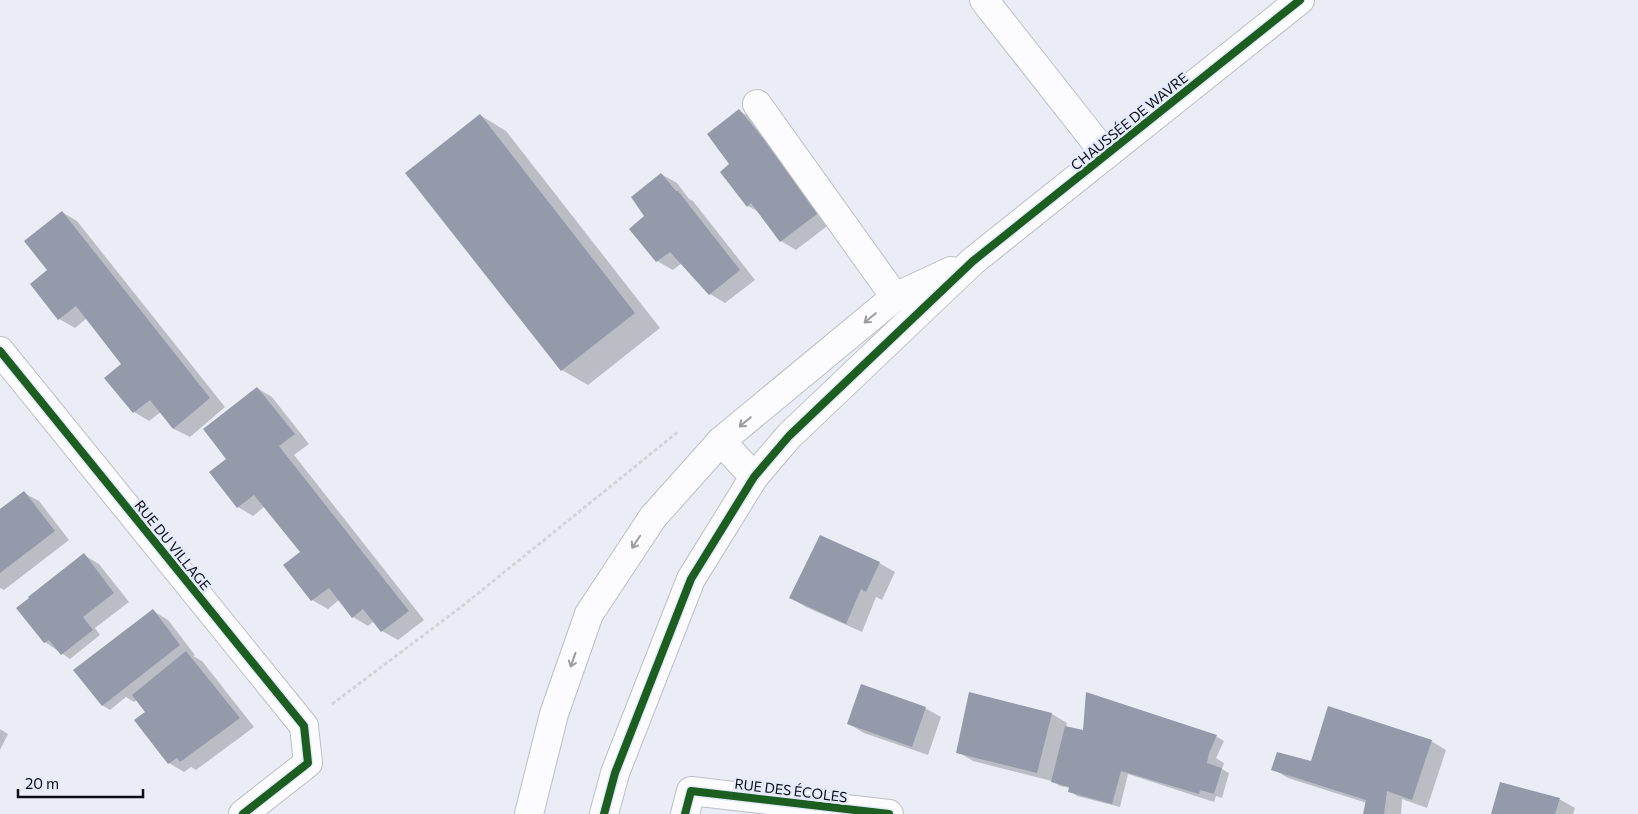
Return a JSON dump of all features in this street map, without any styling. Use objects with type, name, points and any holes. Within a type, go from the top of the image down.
[{"type":"main road","points":[[984,0],[1106,155]]},
{"type":"main road","name":"CHAUSSÉE DE WAVRE","points":[[973,261],[1300,0]]},
{"type":"main road","points":[[757,104],[896,297]]},
{"type":"main road","points":[[529,814],[554,714],[589,614],[653,517],[722,441],[896,297],[973,261]]},
{"type":"main road","points":[[604,814],[615,774],[691,579],[754,476],[789,436],[973,261]]},
{"type":"main road","name":"RUE DU VILLAGE","points":[[0,351],[304,726]]},
{"type":"main road","points":[[722,441],[754,476]]},
{"type":"main road","points":[[243,814],[308,763],[304,726]]},
{"type":"main road","name":"RUE DES ÉCOLES","points":[[688,802],[888,814]]},
{"type":"path","points":[[304,726],[461,607],[681,429]]},
{"type":"building","points":[[739,109],[762,137],[768,134],[821,211],[780,242],[751,203],[747,207],[720,172],[729,164],[707,134]]},
{"type":"building","points":[[480,114],[635,313],[561,371],[405,173]]},
{"type":"building","points":[[661,173],[678,191],[740,270],[709,295],[670,252],[656,262],[629,229],[644,216],[631,197]]},
{"type":"building","points":[[62,211],[210,398],[173,429],[150,400],[133,413],[104,378],[121,364],[76,306],[58,320],[30,284],[47,270],[24,241]]},
{"type":"building","points":[[257,387],[295,434],[279,446],[409,611],[381,632],[363,609],[352,618],[329,588],[311,601],[283,565],[300,552],[254,495],[237,508],[209,472],[226,459],[203,429]]},
{"type":"building","points":[[24,491],[55,531],[0,573],[0,509]]},
{"type":"building","points":[[820,535],[880,562],[866,592],[861,589],[846,624],[789,598]]},
{"type":"building","points":[[84,553],[114,593],[83,617],[93,630],[61,655],[49,640],[44,643],[16,608]]},
{"type":"building","points":[[153,609],[180,645],[102,706],[73,670]]},
{"type":"building","points":[[186,651],[240,718],[180,762],[177,758],[168,764],[134,720],[145,712],[132,695]]},
{"type":"building","points":[[861,684],[926,707],[912,747],[847,724]]},
{"type":"building","points":[[969,692],[1052,713],[1037,773],[956,753]]},
{"type":"building","points":[[1086,692],[1217,735],[1207,763],[1222,768],[1214,794],[1200,790],[1199,794],[1121,771],[1112,804],[1068,792],[1069,787],[1051,782],[1065,726],[1083,730]]},
{"type":"building","points":[[1328,706],[1432,740],[1412,800],[1387,791],[1384,814],[1363,814],[1366,800],[1271,770],[1277,752],[1311,761]]},
{"type":"building","points":[[1500,782],[1560,798],[1555,814],[1491,814]]},
{"type":"cycle path","points":[[604,814],[615,773],[691,579],[754,477],[789,436],[973,261],[1300,0]]},
{"type":"cycle path","points":[[0,351],[304,726],[308,763],[243,814]]},
{"type":"cycle path","points":[[685,814],[691,791],[889,814]]}]
